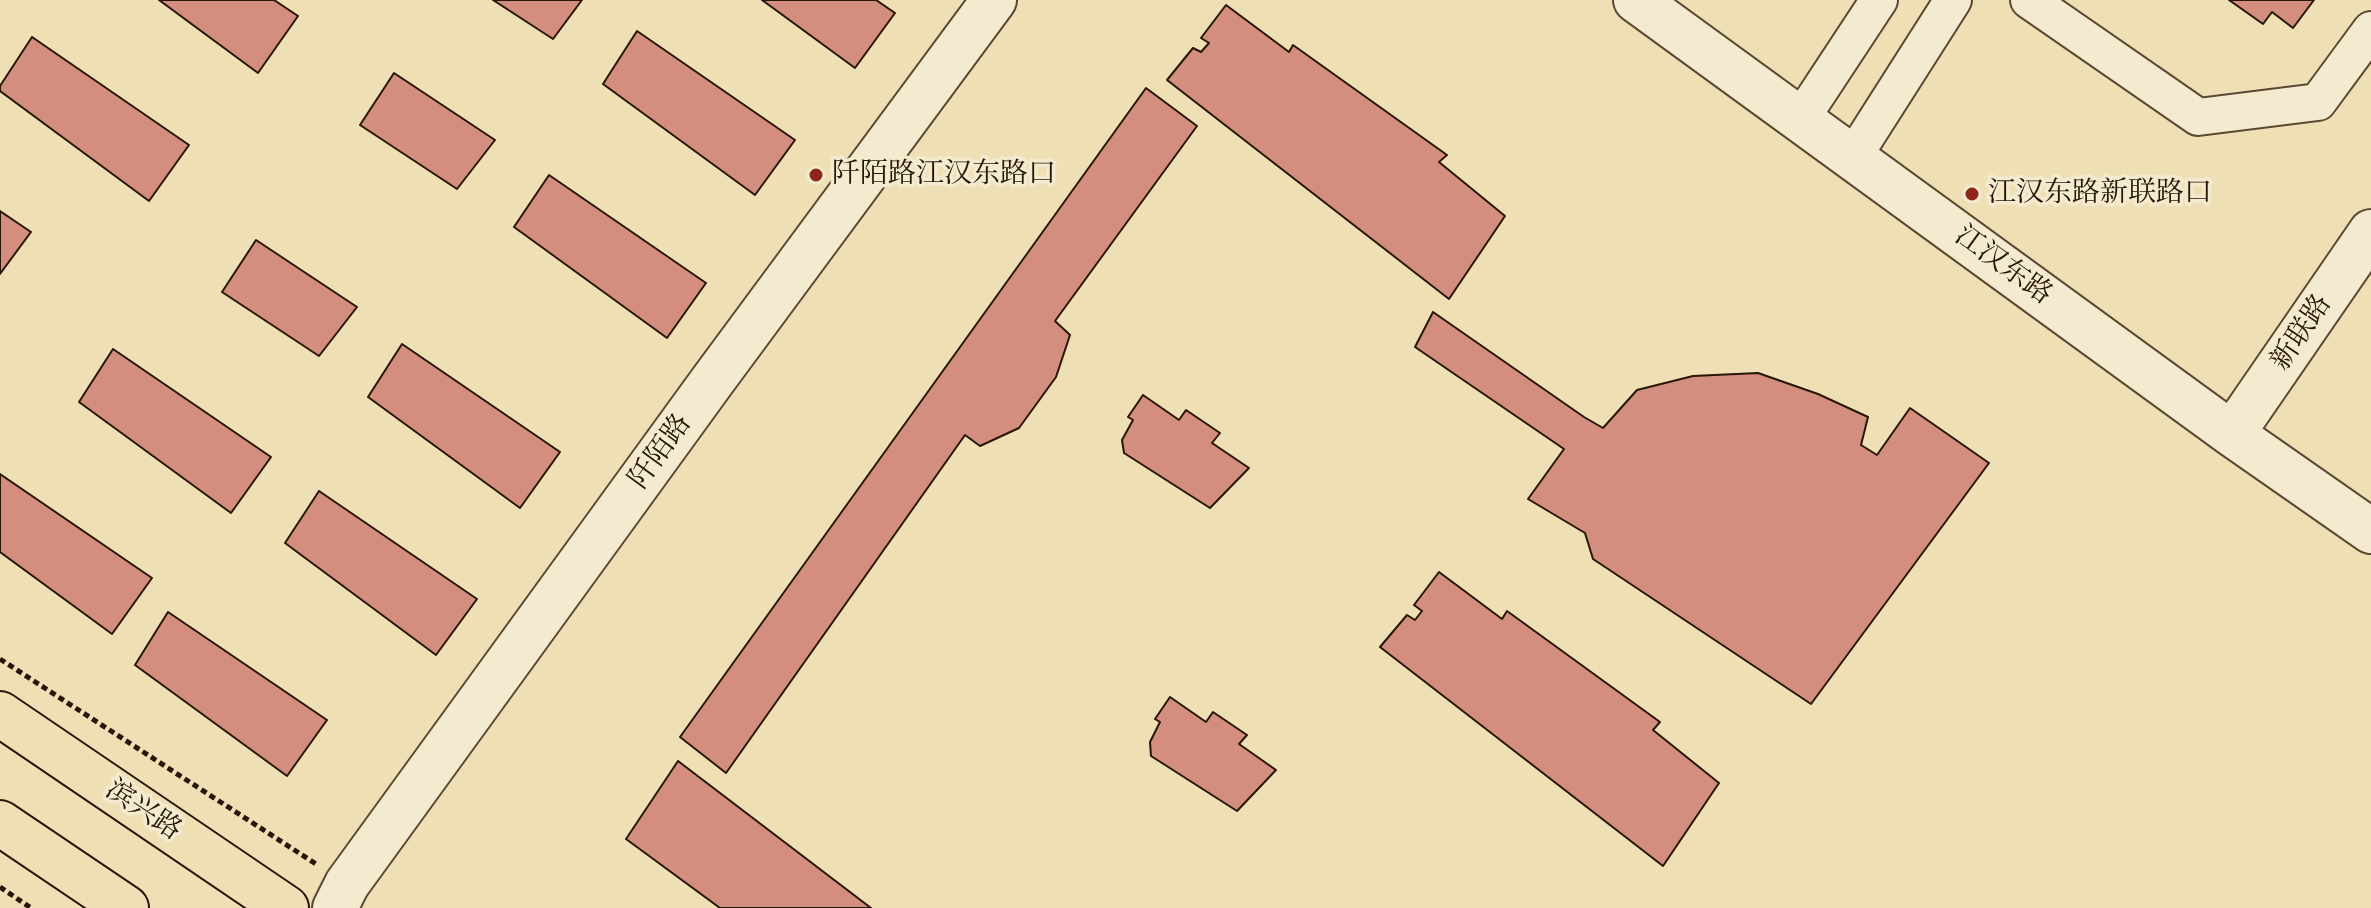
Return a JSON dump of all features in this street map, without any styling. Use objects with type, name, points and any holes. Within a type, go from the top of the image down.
[{"type":"main road","name":"滨兴路","points":[[0,714],[286,908]]},
{"type":"main road","points":[[0,823],[126,908]]},
{"type":"street","name":"阡陌路","points":[[341,896],[721,369],[994,0]]},
{"type":"street","name":"江汉东路","points":[[1636,0],[2232,434],[2371,531]]},
{"type":"street","points":[[1800,120],[1879,0]]},
{"type":"street","points":[[1853,157],[1953,0]]},
{"type":"street","points":[[2029,0],[2198,117],[2318,102],[2371,30]]},
{"type":"street","name":"新联路","points":[[2232,434],[2371,232]]},
{"type":"path","points":[[0,659],[341,896]]},
{"type":"path","points":[[0,887],[31,908]]},
{"type":"building","points":[[159,0],[274,0],[298,16],[258,73]]},
{"type":"building","points":[[493,0],[582,0],[553,39]]},
{"type":"building","points":[[762,0],[876,0],[895,13],[855,68]]},
{"type":"building","points":[[2229,0],[2314,0],[2293,28],[2272,12],[2263,24]]},
{"type":"building","points":[[1226,5],[1289,52],[1293,45],[1447,155],[1439,162],[1505,216],[1449,299],[1167,80],[1193,48],[1201,52],[1209,43],[1201,38]]},
{"type":"building","points":[[637,31],[795,140],[755,195],[603,84]]},
{"type":"building","points":[[32,37],[189,145],[149,201],[0,91],[0,86]]},
{"type":"building","points":[[394,73],[495,140],[457,189],[360,125]]},
{"type":"building","points":[[1146,88],[1197,126],[1055,321],[1070,335],[1056,377],[1019,428],[980,446],[965,435],[726,773],[680,737]]},
{"type":"building","points":[[549,175],[706,283],[667,338],[514,227]]},
{"type":"building","points":[[0,211],[31,232],[0,274]]},
{"type":"building","points":[[256,240],[357,307],[319,356],[222,292]]},
{"type":"building","points":[[1433,312],[1603,428],[1637,390],[1693,376],[1758,373],[1818,394],[1868,417],[1861,445],[1877,455],[1910,408],[1989,463],[1811,704],[1593,559],[1585,533],[1528,499],[1564,449],[1415,347]]},
{"type":"building","points":[[402,344],[560,452],[520,508],[368,397]]},
{"type":"building","points":[[113,349],[271,457],[231,513],[79,402]]},
{"type":"building","points":[[1143,395],[1179,420],[1186,410],[1220,433],[1212,443],[1249,468],[1210,508],[1124,453],[1122,440],[1133,420],[1128,417]]},
{"type":"building","points":[[0,474],[152,578],[112,634],[0,552]]},
{"type":"building","points":[[319,491],[477,599],[436,655],[285,543]]},
{"type":"building","points":[[1439,572],[1502,619],[1507,611],[1660,722],[1653,730],[1719,783],[1663,866],[1380,647],[1407,615],[1415,620],[1422,611],[1414,605]]},
{"type":"building","points":[[168,612],[327,720],[287,776],[135,665]]},
{"type":"building","points":[[1170,697],[1206,722],[1213,712],[1247,735],[1239,744],[1276,770],[1237,811],[1151,756],[1150,742],[1160,722],[1155,719]]},
{"type":"building","points":[[678,761],[871,908],[720,908],[626,839]]},
{"type":"place","name":"阡陌路江汉东路口","points":[[816,175]]},
{"type":"place","name":"江汉东路新联路口","points":[[1972,194]]}]
